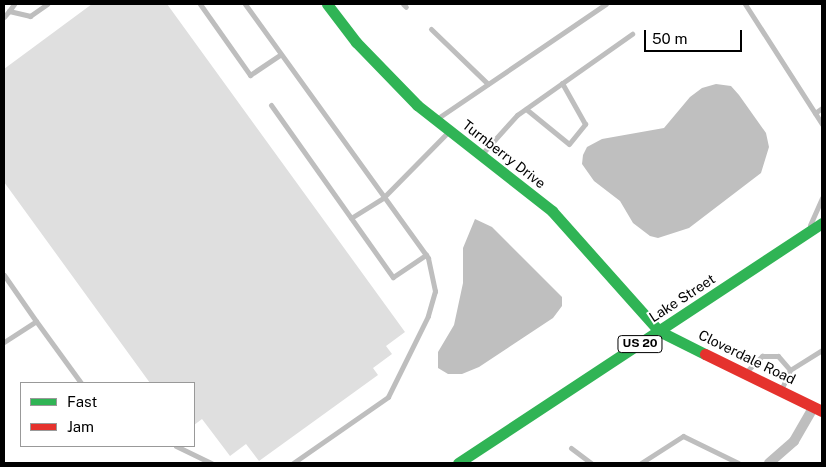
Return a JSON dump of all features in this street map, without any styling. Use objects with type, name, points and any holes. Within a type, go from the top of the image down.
[{"type":"street","name":"Turnberry Drive","points":[[327,4],[388,77],[435,120],[552,211],[659,331]]},
{"type":"street","name":"Lake Street","points":[[458,463],[822,224]]},
{"type":"street","name":"Cloverdale Road","points":[[659,331],[818,409]]},
{"type":"street","points":[[769,463],[794,441],[818,409]]},
{"type":"lane","points":[[4,17],[14,4]]},
{"type":"lane","points":[[8,11],[30,16],[47,4]]},
{"type":"lane","points":[[200,4],[250,75],[281,54]]},
{"type":"lane","points":[[245,4],[426,255],[435,291],[428,316],[388,397],[293,463]]},
{"type":"lane","points":[[435,120],[606,4]]},
{"type":"lane","points":[[745,4],[822,124]]},
{"type":"lane","points":[[430,29],[488,84]]},
{"type":"lane","points":[[481,155],[526,109],[632,34]]},
{"type":"lane","points":[[526,109],[569,144],[585,124],[562,83]]},
{"type":"lane","points":[[271,104],[393,277],[426,255]]},
{"type":"lane","points":[[815,113],[822,108]]},
{"type":"lane","points":[[351,218],[384,197],[449,131]]},
{"type":"lane","points":[[806,234],[822,198]]},
{"type":"lane","points":[[4,275],[80,382]]},
{"type":"lane","points":[[4,342],[36,321]]},
{"type":"lane","points":[[781,390],[790,370],[822,350]]},
{"type":"lane","points":[[745,373],[770,354],[786,362],[790,370]]},
{"type":"lane","points":[[641,463],[683,436],[738,463]]},
{"type":"lane","points":[[178,447],[211,463]]},
{"type":"lane","points":[[571,448],[591,463]]},
{"type":"shaded area","points":[[716,84],[731,86],[766,133],[769,147],[761,173],[689,228],[658,238],[650,236],[633,223],[620,201],[594,181],[582,164],[583,155],[587,147],[602,139],[664,128],[690,97],[702,88]]},
{"type":"shaded area","points":[[475,219],[492,227],[562,297],[562,306],[553,318],[479,367],[462,374],[448,374],[438,368],[438,352],[454,325],[463,283],[463,248]]},
{"type":"building","points":[[92,4],[167,4],[405,332],[386,346],[392,354],[373,368],[378,375],[259,461],[246,444],[230,456],[202,419],[195,424],[195,382],[149,382],[4,182],[4,69]]},
{"type":"traffic: fast","points":[[327,4],[356,42],[417,105],[552,211],[659,331],[705,354]]},
{"type":"traffic: fast","points":[[458,463],[822,223]]},
{"type":"traffic: jam","points":[[705,354],[822,411]]}]
